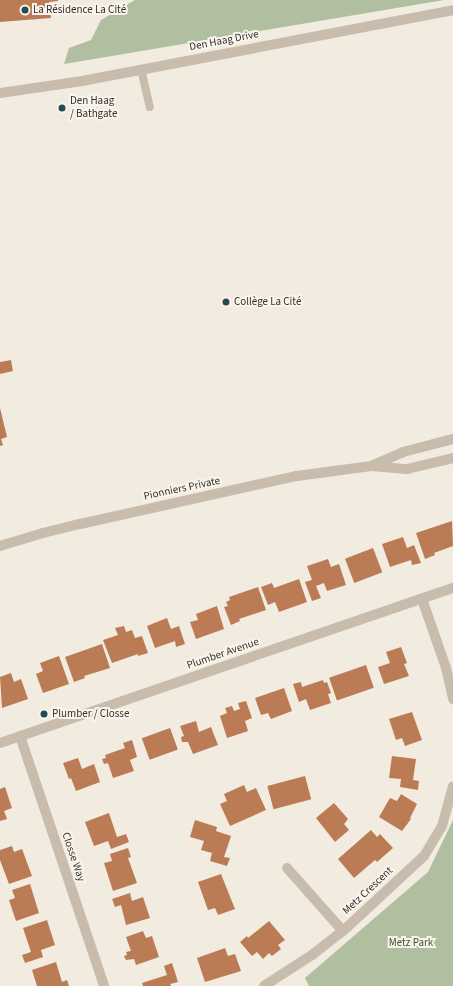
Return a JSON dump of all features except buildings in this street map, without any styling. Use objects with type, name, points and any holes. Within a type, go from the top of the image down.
[{"type":"street","name":"Den Haag Drive","points":[[0,93],[55,86],[453,10]]},
{"type":"street","name":"Pionniers Private","points":[[371,466],[403,452],[453,439]]},
{"type":"street","name":"Pionniers Private","points":[[0,546],[80,524],[297,476],[371,466],[407,469],[453,458]]},
{"type":"street","name":"Plumber Avenue","points":[[0,743],[453,588]]},
{"type":"street","points":[[422,599],[446,668],[453,699]]},
{"type":"street","name":"Closse Way","points":[[20,736],[104,986]]},
{"type":"street","name":"Metz Crescent","points":[[264,986],[312,955],[343,931],[424,856],[442,826],[453,786]]},
{"type":"street","points":[[286,868],[343,931]]},
{"type":"lane","points":[[141,70],[150,107]]},
{"type":"green space","points":[[135,0],[444,0],[64,64],[69,48],[91,40],[101,20]]},
{"type":"green space","name":"Metz Park","points":[[453,820],[453,986],[309,986],[305,978],[428,872]]},
{"type":"place","name":"La Résidence La Cité","points":[[25,10]]},
{"type":"place","name":"Den Haag / Bathgate","points":[[62,108]]},
{"type":"place","name":"Collège La Cité","points":[[226,302]]},
{"type":"place","name":"Plumber / Closse","points":[[44,714]]}]
